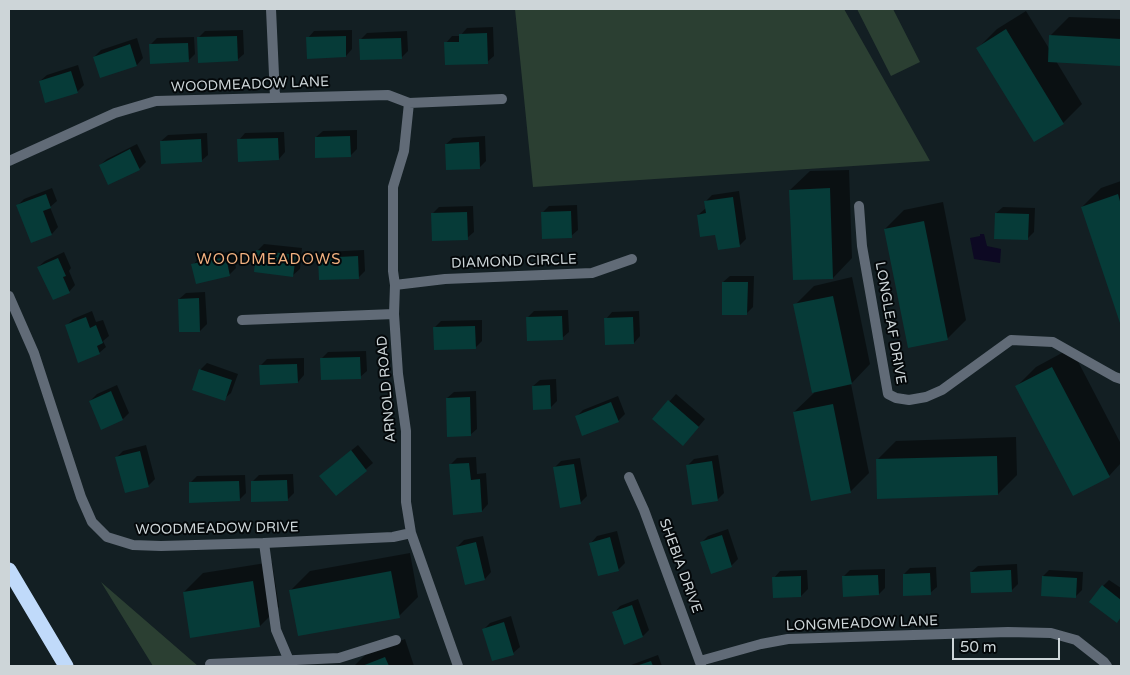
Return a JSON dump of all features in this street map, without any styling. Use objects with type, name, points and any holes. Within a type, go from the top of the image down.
[{"type":"highway","points":[[9,570],[66,666]]},
{"type":"street","points":[[271,9],[275,97]]},
{"type":"street","name":"WOODMEADOW LANE","points":[[9,161],[115,113],[156,101],[388,95],[409,103],[502,99]]},
{"type":"street","name":"ARNOLD ROAD","points":[[409,103],[404,151],[393,187],[394,314],[398,374],[406,431],[406,502],[411,533],[458,666]]},
{"type":"street","name":"LONGLEAF DRIVE","points":[[859,206],[862,246],[888,394],[896,398],[909,400],[926,397],[942,390],[1011,340],[1053,342],[1121,379]]},
{"type":"street","name":"DIAMOND CIRCLE","points":[[395,285],[445,279],[592,272],[632,258]]},
{"type":"street","name":"WOODMEADOW DRIVE","points":[[9,296],[34,353],[81,497],[92,522],[107,537],[133,545],[264,543],[393,537],[411,533]]},
{"type":"street","points":[[242,320],[394,314]]},
{"type":"street","name":"SHEBIA DRIVE","points":[[630,477],[701,664]]},
{"type":"street","points":[[264,543],[276,630],[290,663]]},
{"type":"street","name":"LONGMEADOW LANE","points":[[701,664],[761,644],[788,639],[1008,632],[1051,633],[1076,640],[1107,666]]},
{"type":"street","points":[[210,664],[290,663],[339,658],[396,640]]},
{"type":"green space","points":[[515,9],[844,9],[930,161],[533,187]]},
{"type":"green space","points":[[857,9],[893,9],[920,62],[891,76]]},
{"type":"green space","points":[[101,582],[198,666],[153,666]]},
{"type":"shaded area","points":[[980,234],[984,234],[987,246],[1001,249],[1000,263],[974,259],[970,238],[980,236]]},
{"type":"building","points":[[1006,29],[1064,124],[1034,142],[976,48]]},
{"type":"building","points":[[487,33],[488,64],[445,65],[444,42],[459,42],[459,34]]},
{"type":"building","points":[[1049,35],[1121,39],[1121,66],[1048,62]]},
{"type":"building","points":[[237,36],[238,61],[198,63],[197,37]]},
{"type":"building","points":[[346,36],[346,57],[307,59],[306,37]]},
{"type":"building","points":[[401,38],[402,59],[360,60],[359,39]]},
{"type":"building","points":[[188,43],[189,62],[150,64],[149,44]]},
{"type":"building","points":[[130,44],[137,66],[100,78],[93,57]]},
{"type":"building","points":[[71,71],[78,93],[45,103],[39,81]]},
{"type":"building","points":[[350,136],[351,157],[315,158],[315,137]]},
{"type":"building","points":[[278,138],[279,160],[238,162],[237,139]]},
{"type":"building","points":[[201,139],[202,162],[161,164],[160,141]]},
{"type":"building","points":[[479,142],[480,169],[446,170],[445,144]]},
{"type":"building","points":[[130,149],[140,170],[108,185],[99,165]]},
{"type":"building","points":[[830,188],[833,279],[793,280],[789,190]]},
{"type":"building","points":[[46,194],[51,208],[43,211],[52,235],[31,243],[16,205]]},
{"type":"building","points":[[1118,194],[1121,205],[1121,326],[1081,207]]},
{"type":"building","points":[[733,197],[740,247],[718,250],[715,235],[700,237],[697,215],[706,213],[704,201]]},
{"type":"building","points":[[571,211],[572,238],[542,239],[541,212]]},
{"type":"building","points":[[467,212],[468,240],[432,241],[431,213]]},
{"type":"building","points":[[995,213],[1029,214],[1028,240],[994,239]]},
{"type":"building","points":[[924,221],[948,340],[908,348],[884,229]]},
{"type":"building","points":[[256,250],[296,255],[293,277],[254,272]]},
{"type":"building","points":[[358,256],[359,279],[319,280],[318,258]]},
{"type":"building","points":[[226,257],[230,276],[196,284],[191,264]]},
{"type":"building","points":[[58,258],[66,276],[63,277],[70,293],[53,300],[37,267]]},
{"type":"building","points":[[722,282],[748,282],[747,315],[722,315]]},
{"type":"building","points":[[833,296],[852,384],[812,393],[793,304]]},
{"type":"building","points":[[199,298],[200,332],[179,332],[178,299]]},
{"type":"building","points":[[562,316],[563,340],[527,341],[526,317]]},
{"type":"building","points":[[86,317],[90,328],[96,325],[103,343],[97,346],[100,354],[78,363],[65,325]]},
{"type":"building","points":[[633,317],[634,344],[605,345],[604,318]]},
{"type":"building","points":[[475,326],[476,349],[434,350],[433,327]]},
{"type":"building","points":[[360,357],[361,379],[321,380],[320,358]]},
{"type":"building","points":[[297,364],[298,383],[260,385],[259,365]]},
{"type":"building","points":[[1052,367],[1110,477],[1073,496],[1015,386]]},
{"type":"building","points":[[199,369],[232,380],[225,401],[192,390]]},
{"type":"building","points":[[550,385],[551,409],[533,410],[532,386]]},
{"type":"building","points":[[111,391],[123,420],[101,430],[89,401]]},
{"type":"building","points":[[470,397],[471,436],[447,437],[446,398]]},
{"type":"building","points":[[668,400],[699,427],[683,446],[652,419]]},
{"type":"building","points":[[611,402],[619,422],[582,436],[575,416]]},
{"type":"building","points":[[833,404],[851,493],[811,501],[793,412]]},
{"type":"building","points":[[351,450],[367,471],[336,496],[319,476]]},
{"type":"building","points":[[140,451],[149,487],[125,493],[115,457]]},
{"type":"building","points":[[997,456],[998,495],[877,499],[876,459]]},
{"type":"building","points":[[712,461],[718,501],[692,505],[686,465]]},
{"type":"building","points":[[469,463],[471,480],[480,479],[482,512],[453,515],[449,464]]},
{"type":"building","points":[[574,464],[581,504],[560,508],[553,467]]},
{"type":"building","points":[[287,480],[288,501],[251,502],[251,481]]},
{"type":"building","points":[[239,481],[240,501],[189,503],[189,482]]},
{"type":"building","points":[[722,535],[732,567],[711,574],[700,542]]},
{"type":"building","points":[[610,537],[619,571],[598,576],[589,543]]},
{"type":"building","points":[[476,542],[485,580],[465,585],[456,547]]},
{"type":"building","points":[[1011,570],[1012,592],[971,593],[970,572]]},
{"type":"building","points":[[391,571],[400,618],[298,636],[289,590]]},
{"type":"building","points":[[930,573],[931,595],[903,596],[903,574]]},
{"type":"building","points":[[878,575],[879,595],[843,597],[842,576]]},
{"type":"building","points":[[801,576],[801,597],[773,598],[772,577]]},
{"type":"building","points":[[1042,576],[1077,578],[1076,598],[1041,596]]},
{"type":"building","points":[[253,581],[260,627],[190,638],[183,592]]},
{"type":"building","points":[[1102,585],[1121,600],[1121,617],[1117,623],[1089,602]]},
{"type":"building","points":[[632,605],[643,637],[624,645],[612,612]]},
{"type":"building","points":[[504,622],[514,655],[492,661],[482,629]]},
{"type":"building","points":[[385,657],[389,666],[362,666]]},
{"type":"building","points":[[651,661],[653,666],[636,666]]},
{"type":"district","name":"WOODMEADOWS","points":[[269,260]]}]
